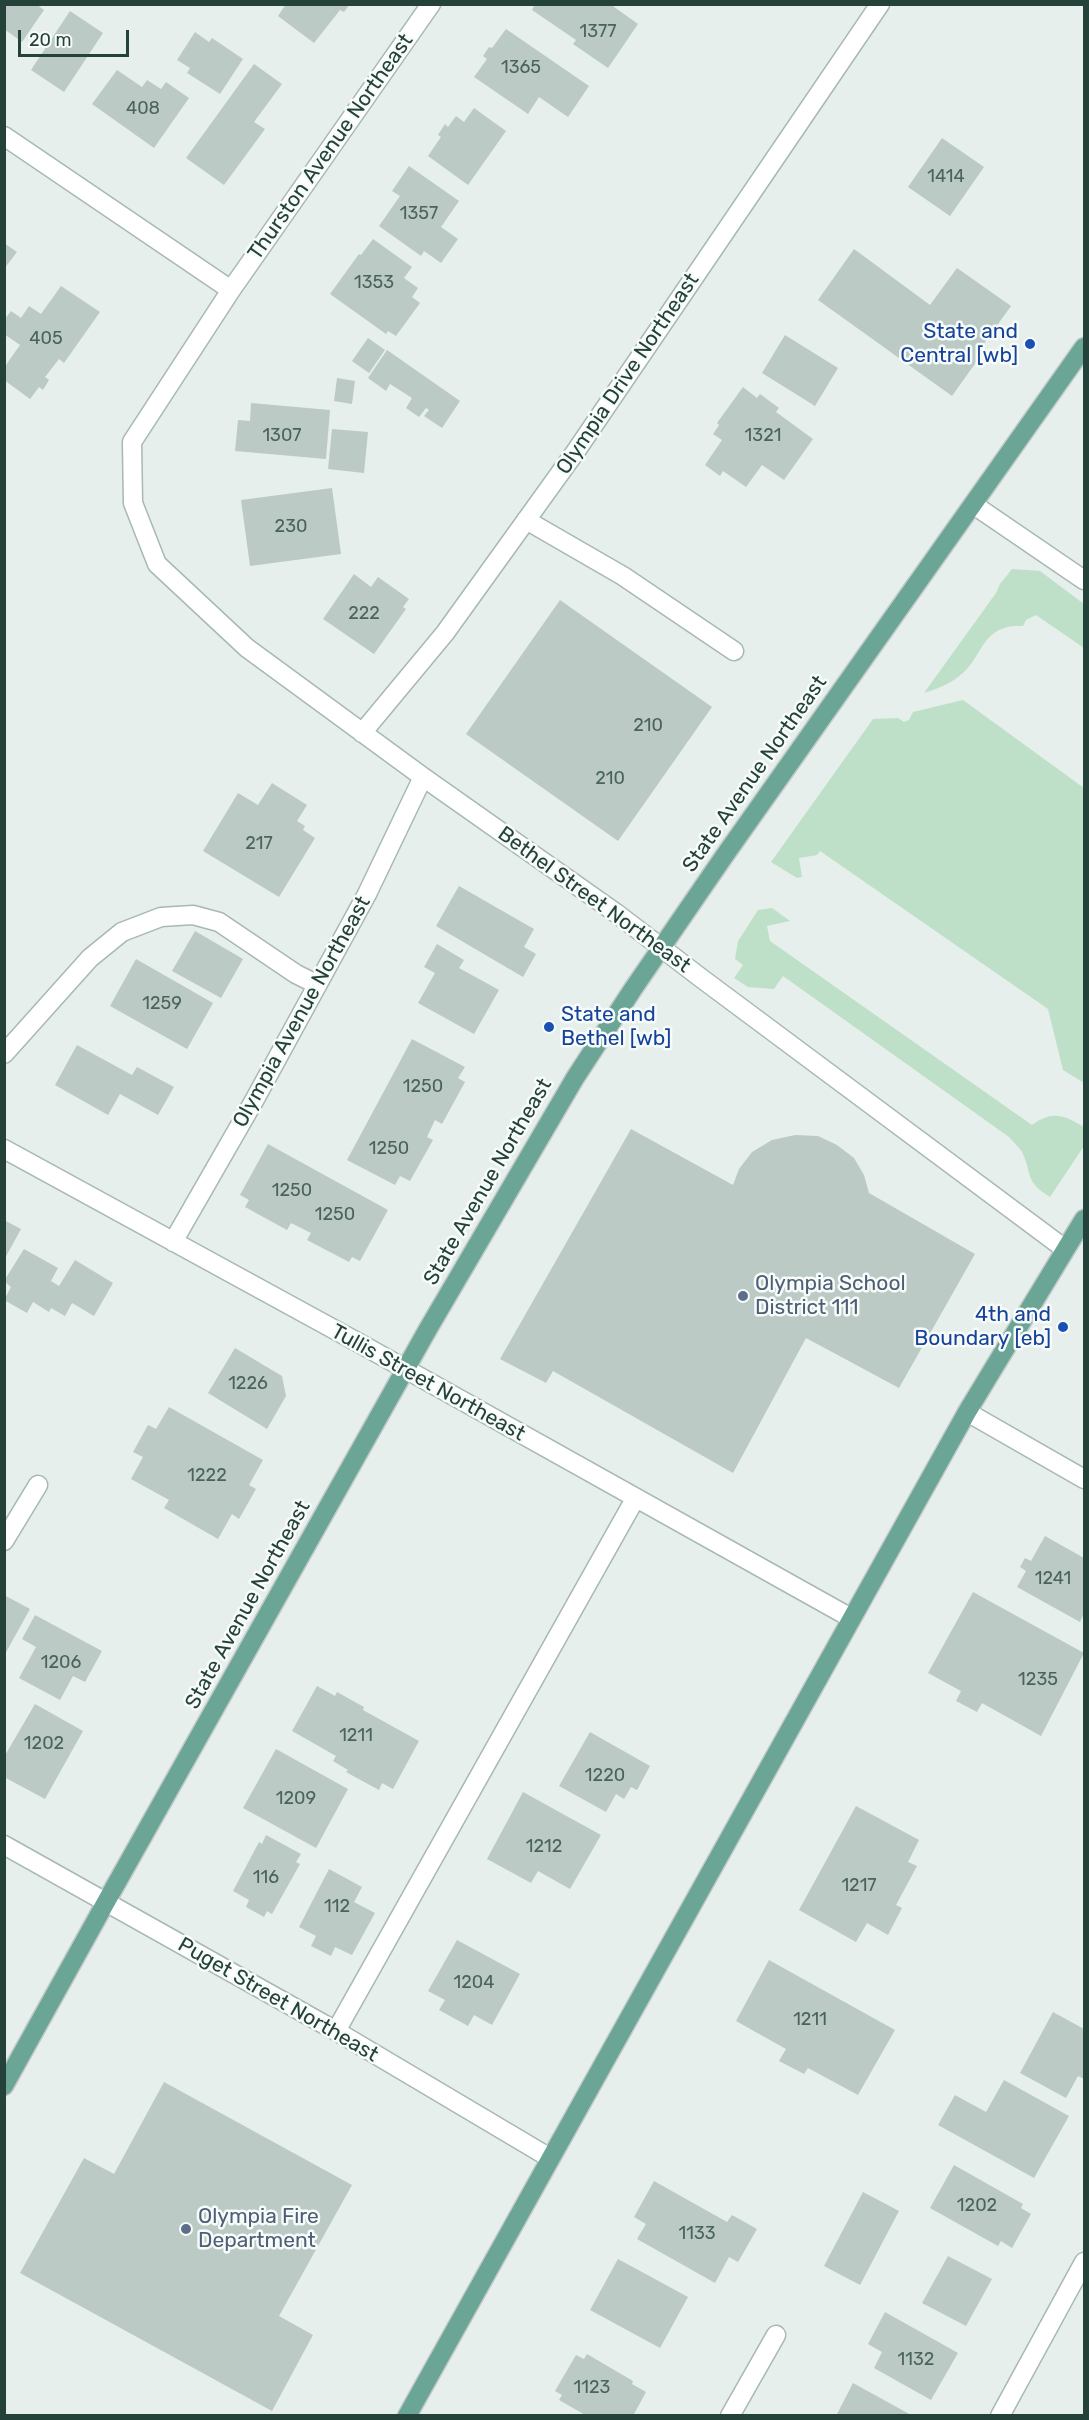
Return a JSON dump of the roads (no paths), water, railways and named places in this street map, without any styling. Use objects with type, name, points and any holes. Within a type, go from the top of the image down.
[{"type":"main road","name":"State Avenue Northeast","points":[[4,2086],[105,1902],[406,1370],[575,1078],[662,947],[1084,347]]},
{"type":"main road","points":[[407,2415],[967,1412],[1084,1219]]},
{"type":"street","name":"Thurston Avenue Northeast","points":[[144,533],[133,503],[132,442],[231,290],[430,4]]},
{"type":"street","name":"Olympia Drive Northeast","points":[[362,733],[445,633],[583,441],[880,4]]},
{"type":"street","points":[[4,136],[231,290]]},
{"type":"street","points":[[974,505],[1084,580]]},
{"type":"street","points":[[526,520],[623,576],[734,651]]},
{"type":"street","name":"Bethel Street Northeast","points":[[144,533],[157,564],[247,648],[662,947],[700,978],[1065,1249]]},
{"type":"street","name":"Olympia Avenue Northeast","points":[[173,1242],[367,894],[423,777]]},
{"type":"street","points":[[4,1054],[90,958],[122,932],[161,917],[193,915],[219,922],[296,974],[316,984]]},
{"type":"street","name":"Tullis Street Northeast","points":[[4,1149],[851,1618]]},
{"type":"street","points":[[967,1412],[1084,1479]]},
{"type":"street","points":[[4,1541],[38,1485]]},
{"type":"street","points":[[336,2031],[635,1499]]},
{"type":"street","name":"Puget Street Northeast","points":[[4,1845],[336,2031],[550,2158]]},
{"type":"street","points":[[1000,2415],[1084,2262]]},
{"type":"street","points":[[730,2415],[776,2335]]},
{"type":"place","name":"State and Central [wb]","points":[[1030,344]]},
{"type":"place","name":"State and Bethel [wb]","points":[[549,1027]]},
{"type":"place","name":"Olympia School District 111","points":[[743,1296]]},
{"type":"place","name":"4th and Boundary [eb]","points":[[1063,1327]]},
{"type":"place","name":"Olympia Fire Department","points":[[186,2229]]}]
